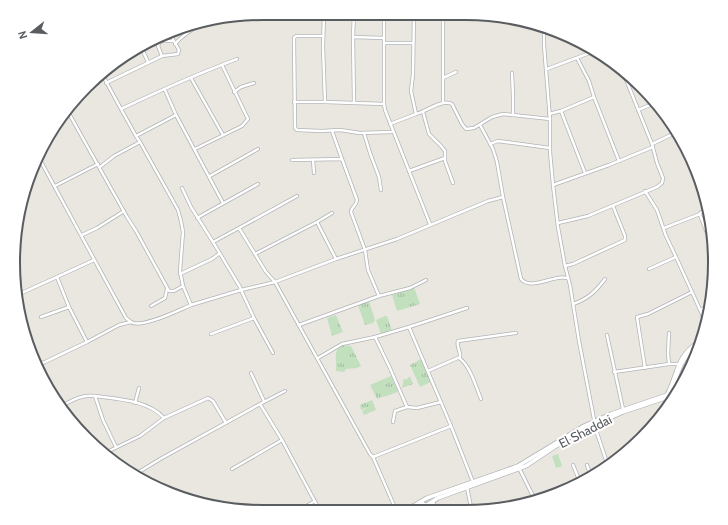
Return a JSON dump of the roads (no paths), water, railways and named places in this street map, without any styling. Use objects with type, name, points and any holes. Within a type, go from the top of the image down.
[{"type":"street","points":[[324,20],[325,102]]},
{"type":"street","points":[[354,20],[354,103]]},
{"type":"street","points":[[384,20],[384,104],[392,132],[430,224]]},
{"type":"street","points":[[414,20],[413,74],[410,92],[416,114]]},
{"type":"street","points":[[443,20],[443,103]]},
{"type":"street","points":[[163,41],[174,42],[192,31]]},
{"type":"street","points":[[544,33],[550,119],[550,148],[558,223],[596,430],[606,460]]},
{"type":"street","points":[[323,36],[296,36],[294,38],[294,126],[296,129],[364,133],[392,132]]},
{"type":"street","points":[[106,83],[162,56],[178,54],[179,50],[172,37]]},
{"type":"street","points":[[353,37],[384,38]]},
{"type":"street","points":[[159,43],[158,46],[162,56]]},
{"type":"street","points":[[384,43],[414,43]]},
{"type":"street","points":[[143,51],[148,62]]},
{"type":"street","points":[[547,69],[589,53]]},
{"type":"street","points":[[577,58],[589,81],[619,161]]},
{"type":"street","points":[[121,109],[156,92],[165,90],[222,64],[237,59]]},
{"type":"street","points":[[195,150],[242,126],[248,119],[222,64]]},
{"type":"street","points":[[443,78],[456,72]]},
{"type":"street","points":[[512,73],[513,115]]},
{"type":"street","points":[[191,78],[223,135]]},
{"type":"street","points":[[104,79],[178,210],[183,232],[180,274],[191,305]]},
{"type":"street","points":[[558,223],[583,218],[662,183],[664,178],[627,82]]},
{"type":"street","points":[[234,92],[254,83]]},
{"type":"street","points":[[165,90],[176,115],[210,176],[223,203]]},
{"type":"street","points":[[549,114],[561,111],[594,97]]},
{"type":"street","points":[[294,102],[384,104]]},
{"type":"street","points":[[390,124],[424,112],[443,103],[452,104],[466,129],[474,128],[496,115],[503,114],[550,119]]},
{"type":"street","points":[[638,110],[650,105]]},
{"type":"street","points":[[561,111],[585,174]]},
{"type":"street","points":[[424,112],[429,134],[441,146],[454,183]]},
{"type":"street","points":[[70,115],[136,231],[167,289],[171,292],[184,286]]},
{"type":"street","points":[[136,136],[176,115]]},
{"type":"street","points":[[480,124],[497,162],[503,197],[522,281],[529,284],[559,277],[568,278]]},
{"type":"street","points":[[332,131],[357,200],[356,206],[350,212],[365,250],[368,270],[379,296]]},
{"type":"street","points":[[364,133],[379,177],[381,190]]},
{"type":"street","points":[[553,185],[619,161],[652,146],[672,135]]},
{"type":"street","points":[[490,144],[498,141],[550,148]]},
{"type":"street","points":[[55,186],[140,142]]},
{"type":"street","points":[[210,176],[258,149]]},
{"type":"street","points":[[409,171],[445,158]]},
{"type":"street","points":[[292,160],[342,159]]},
{"type":"street","points":[[313,160],[314,173]]},
{"type":"street","points":[[41,163],[82,235],[126,318],[134,324],[139,324],[191,305],[241,290],[275,282],[336,259],[397,239],[488,201],[503,197]]},
{"type":"street","points":[[197,218],[258,184]]},
{"type":"street","points":[[182,188],[197,218],[214,242],[241,290],[273,353]]},
{"type":"street","points":[[645,191],[657,210],[676,258],[702,315]]},
{"type":"street","points":[[214,242],[297,196]]},
{"type":"street","points":[[565,266],[574,264],[625,240],[625,236],[613,206]]},
{"type":"street","points":[[82,235],[97,228],[124,211]]},
{"type":"street","points":[[255,254],[332,213]]},
{"type":"street","points":[[664,228],[700,214],[706,229]]},
{"type":"street","points":[[317,222],[336,259]]},
{"type":"street","points":[[239,228],[266,272],[275,282],[370,454],[373,456],[394,505]]},
{"type":"street","points":[[180,274],[212,259],[220,253]]},
{"type":"street","points":[[649,269],[676,258]]},
{"type":"street","points":[[22,293],[94,260]]},
{"type":"street","points":[[57,277],[69,307],[87,342]]},
{"type":"street","points":[[573,304],[588,297],[596,290],[604,278]]},
{"type":"street","points":[[299,325],[379,296],[410,288],[426,280]]},
{"type":"street","points":[[150,306],[164,298],[167,289]]},
{"type":"street","points":[[645,368],[637,319],[638,316],[648,314],[692,292]]},
{"type":"street","points":[[41,317],[69,307]]},
{"type":"street","points":[[318,358],[342,344],[375,337],[467,308]]},
{"type":"street","points":[[210,334],[254,318]]},
{"type":"street","points":[[42,363],[119,325],[131,322]]},
{"type":"street","points":[[409,327],[451,426],[473,484]]},
{"type":"street","points":[[459,358],[460,353],[457,344],[458,341],[516,333]]},
{"type":"street","points":[[669,333],[669,364]]},
{"type":"street","points":[[608,335],[614,372],[623,409]]},
{"type":"street","points":[[375,337],[407,407]]},
{"type":"street","points":[[415,505],[427,498],[473,484],[519,467],[563,438],[595,422],[623,409],[667,395],[678,364],[686,352],[693,346]]},
{"type":"street","name":"El Shaddai","points":[[671,392],[684,360],[691,351]]},
{"type":"street","points":[[428,371],[459,358]]},
{"type":"street","points":[[459,358],[471,375],[482,399]]},
{"type":"street","points":[[614,372],[678,364]]},
{"type":"street","points":[[251,373],[264,401]]},
{"type":"street","points":[[135,403],[139,388]]},
{"type":"street","points":[[139,472],[264,401],[285,391]]},
{"type":"street","points":[[66,404],[74,399],[85,396],[95,396],[135,403],[152,408],[164,418]]},
{"type":"street","points":[[95,396],[103,420],[116,447]]},
{"type":"street","points":[[110,451],[140,436],[164,418],[208,398],[212,400],[226,423]]},
{"type":"street","name":"El Shaddai","points":[[595,422],[666,399]]},
{"type":"street","points":[[393,422],[395,411],[407,407],[417,408],[441,402]]},
{"type":"street","points":[[260,404],[282,440],[317,505]]},
{"type":"street","points":[[373,456],[451,426]]},
{"type":"street","points":[[232,469],[282,440]]},
{"type":"street","points":[[587,465],[589,472]]},
{"type":"street","points":[[573,466],[577,478]]},
{"type":"street","points":[[519,467],[533,495]]},
{"type":"street","points":[[428,505],[432,501],[473,484]]},
{"type":"street","points":[[467,487],[471,505]]},
{"type":"street","points":[[308,505],[315,501]]},
{"type":"street","points":[[432,501],[435,505]]},
{"type":"street","points":[[419,503],[423,503],[423,505]]}]
